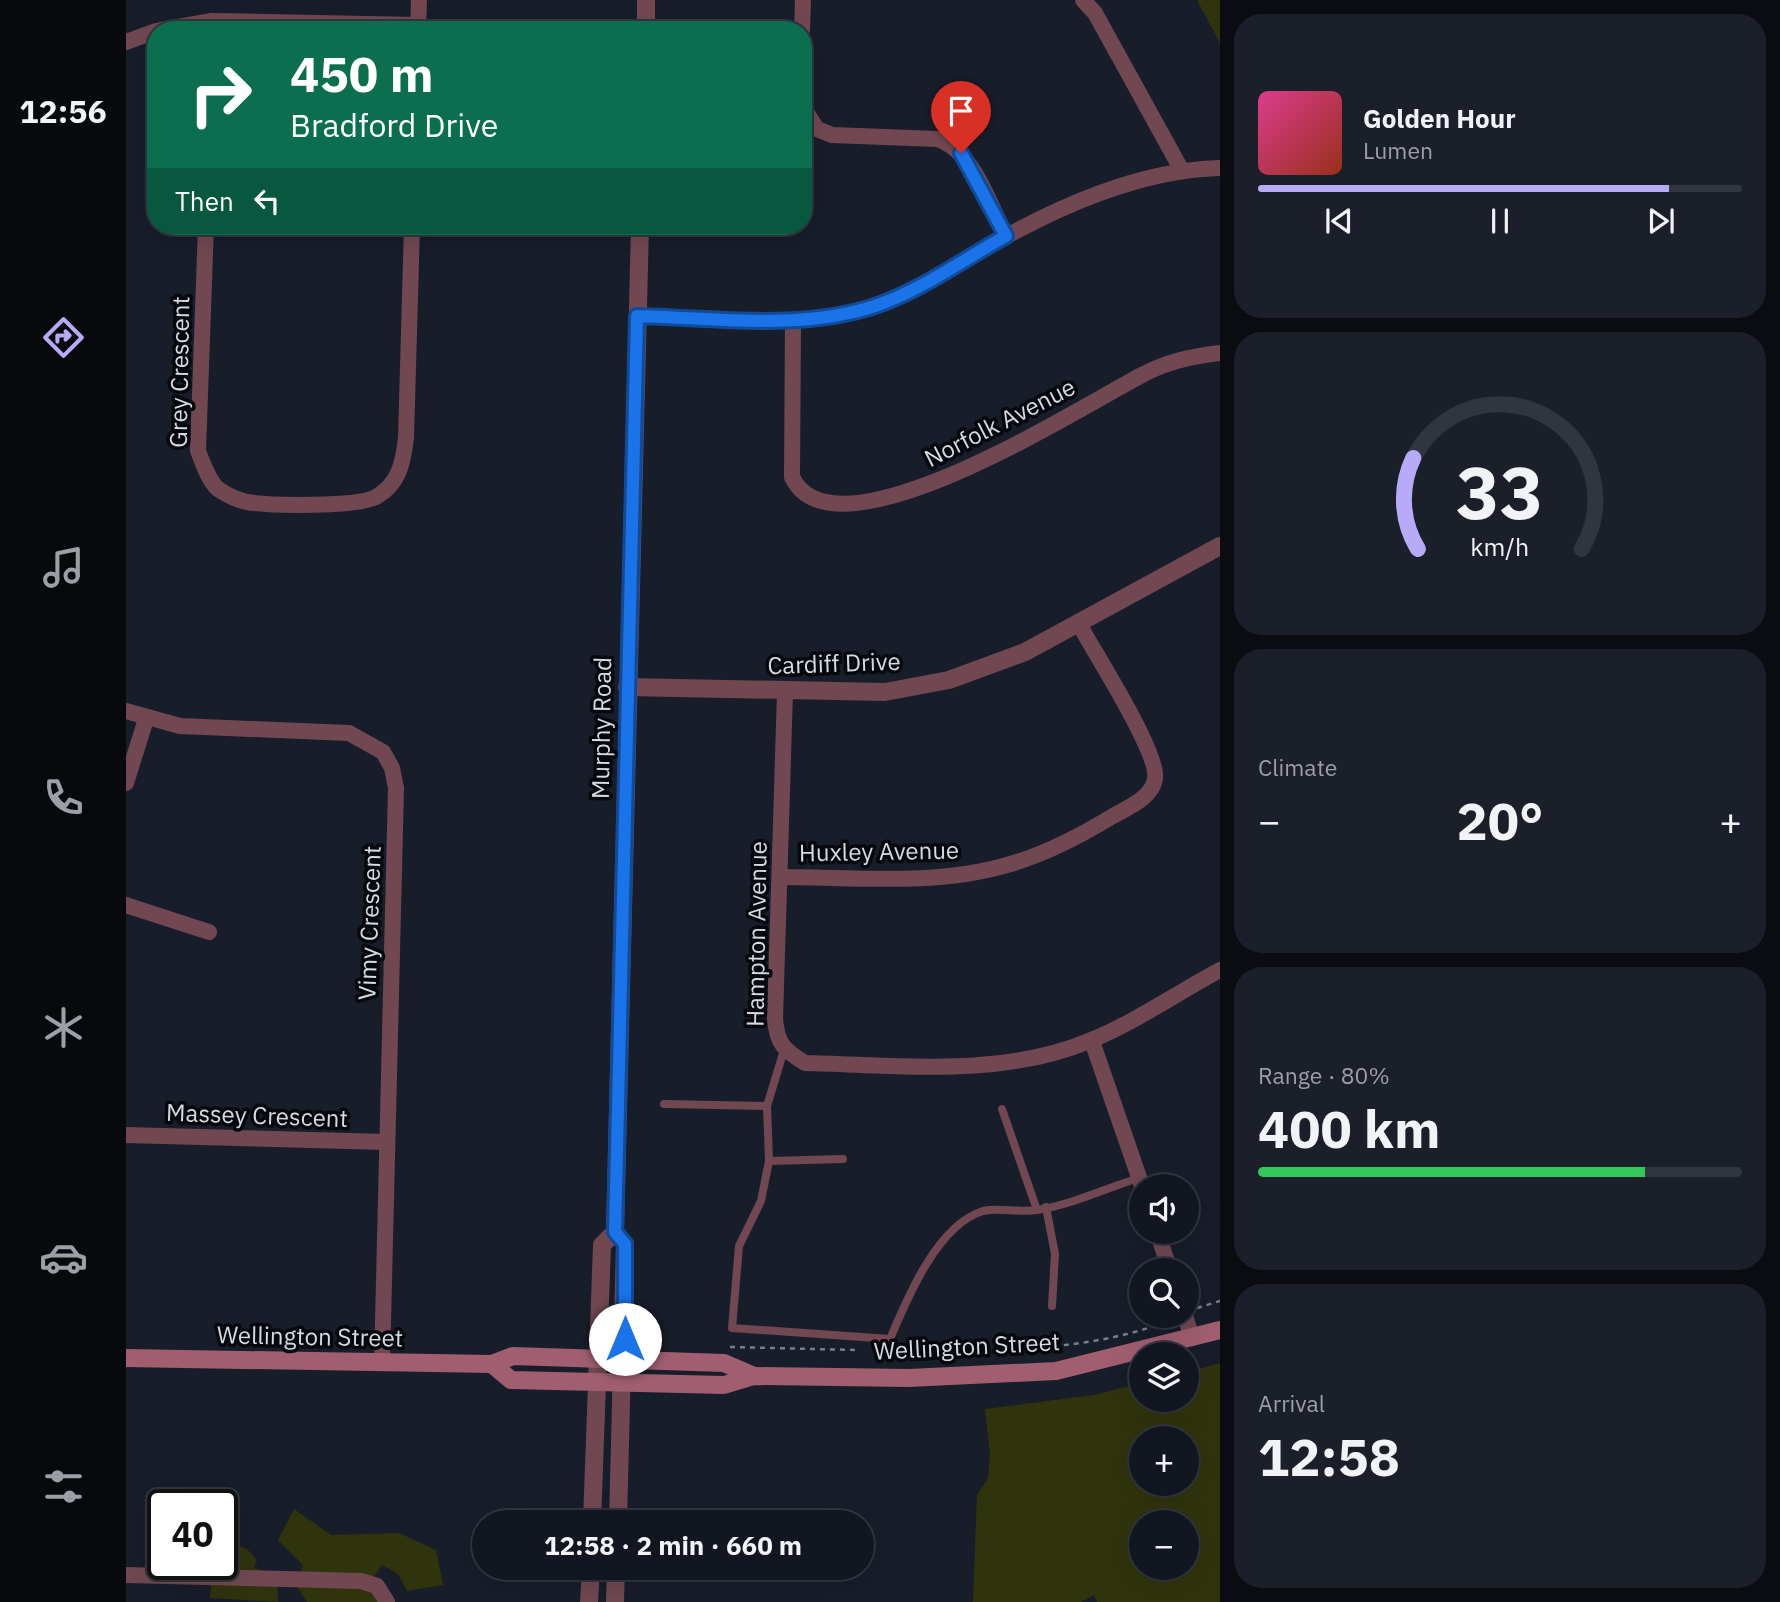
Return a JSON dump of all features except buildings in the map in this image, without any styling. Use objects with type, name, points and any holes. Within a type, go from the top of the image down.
[{"type":"main road","name":"Wellington Street","points":[[492,1364],[511,1380],[624,1384],[724,1385],[754,1376],[909,1378],[1056,1371],[1220,1329]]},
{"type":"main road","name":"Wellington Street","points":[[126,1358],[492,1364],[513,1356],[624,1359],[724,1363],[754,1376]]},
{"type":"street","points":[[418,21],[419,0]]},
{"type":"street","points":[[646,0],[646,21]]},
{"type":"street","points":[[802,21],[803,0]]},
{"type":"street","points":[[1083,0],[1095,13],[1181,169]]},
{"type":"street","points":[[126,42],[147,34]]},
{"type":"street","points":[[812,121],[817,129],[832,135],[937,139],[951,144],[968,164],[1006,236]]},
{"type":"street","points":[[637,316],[793,320],[822,318],[879,304],[1006,236],[1086,198],[1181,169],[1220,168]]},
{"type":"street","name":"Grey Crescent","points":[[206,235],[198,451],[206,471],[216,487],[231,497],[249,502],[356,504],[375,497],[390,486],[402,468],[406,438],[412,235]]},
{"type":"street","name":"Murphy Road","points":[[619,1510],[624,1384],[625,1244],[615,1232],[640,235]]},
{"type":"street","name":"Norfolk Avenue","points":[[793,320],[792,477],[799,491],[810,499],[828,504],[876,499],[965,471],[1143,374],[1195,355],[1220,353]]},
{"type":"street","name":"Cardiff Drive","points":[[627,687],[886,692],[948,680],[1025,652],[1204,552],[1220,546]]},
{"type":"street","name":"Huxley Avenue","points":[[780,877],[923,877],[981,872],[1044,852],[1087,831],[1150,792],[1155,779],[1150,751],[1079,624]]},
{"type":"street","name":"Hampton Avenue","points":[[785,692],[775,1019],[777,1039],[784,1050],[805,1063],[988,1066],[1066,1050],[1091,1041],[1220,970]]},
{"type":"street","name":"Vimy Crescent","points":[[126,711],[146,719],[200,728],[349,733],[383,752],[392,768],[396,788],[382,1363]]},
{"type":"street","points":[[126,783],[146,719]]},
{"type":"street","points":[[126,905],[209,932]]},
{"type":"street","points":[[1091,1041],[1138,1174]]},
{"type":"street","name":"Massey Crescent","points":[[126,1135],[387,1142]]},
{"type":"street","name":"Murphy Road","points":[[592,1510],[601,1245],[615,1232]]},
{"type":"street","points":[[1189,1328],[1192,1338]]},
{"type":"street","points":[[126,1575],[362,1581],[377,1586],[387,1602]]},
{"type":"street","points":[[589,1602],[590,1580]]},
{"type":"street","points":[[615,1602],[616,1580]]},
{"type":"lane","points":[[784,1050],[768,1106],[769,1161],[761,1202],[739,1246],[732,1328],[890,1339],[917,1278],[952,1233],[984,1211],[1042,1209],[1129,1185]]},
{"type":"lane","points":[[664,1104],[768,1106]]},
{"type":"lane","points":[[1002,1109],[1042,1209],[1055,1254],[1052,1306]]},
{"type":"lane","points":[[769,1161],[843,1159]]},
{"type":"path","points":[[1199,1309],[1220,1301]]},
{"type":"path","points":[[888,1350],[1023,1350],[1092,1341],[1137,1328]]},
{"type":"path","points":[[725,1346],[862,1350]]},
{"type":"green space","points":[[1197,0],[1220,0],[1220,43]]},
{"type":"green space","points":[[1220,1363],[1220,1602],[1097,1602],[1094,1595],[1081,1602],[973,1602],[977,1495],[988,1478],[990,1455],[985,1409],[1094,1395],[1129,1386],[1129,1412],[1199,1412],[1199,1369]]},
{"type":"green space","points":[[294,1509],[331,1535],[399,1533],[436,1550],[443,1585],[407,1591],[398,1574],[382,1565],[367,1586],[391,1602],[307,1602],[297,1586],[303,1565],[278,1540]]},
{"type":"green space","points":[[238,1545],[247,1549],[257,1560],[254,1568],[265,1571],[277,1582],[278,1602],[210,1598],[211,1585],[188,1580],[238,1580]]},
{"type":"route","points":[[625,1339],[625,1244],[615,1232],[637,316],[793,320],[822,318],[853,312],[905,293],[1006,236],[961,153]]}]
